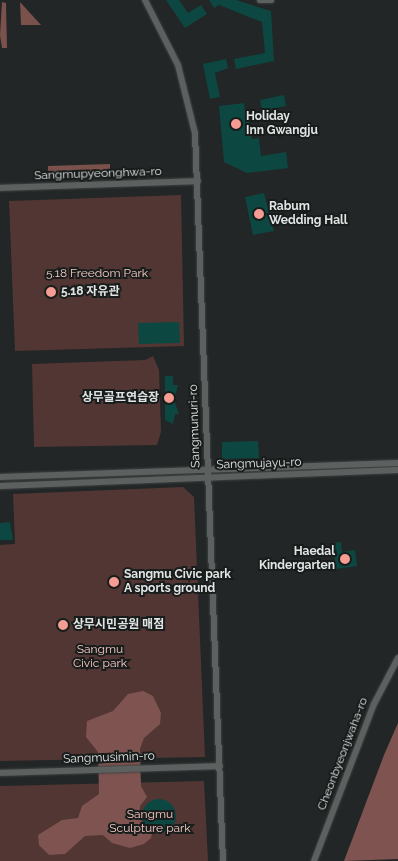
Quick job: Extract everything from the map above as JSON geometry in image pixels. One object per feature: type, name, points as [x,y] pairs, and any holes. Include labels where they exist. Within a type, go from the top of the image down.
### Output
[{"type":"street","name":"Sangmunuri-ro","points":[[145,0],[168,41],[183,81],[194,122],[198,181],[223,861]]},
{"type":"street","points":[[259,0],[271,0]]},
{"type":"street","name":"Sangmupyeonghwa-ro","points":[[0,188],[198,181]]},
{"type":"street","name":"Sangmujayu-ro","points":[[0,477],[398,462]]},
{"type":"street","name":"Sangmujayu-ro","points":[[0,486],[398,470]]},
{"type":"street","name":"Cheonbyeonjwaha-ro","points":[[314,861],[374,704],[398,658]]},
{"type":"street","name":"Sangmusimin-ro","points":[[0,773],[220,766]]},
{"type":"green space","name":"5.18 Freedom Park","points":[[181,195],[184,346],[15,351],[9,201]]},
{"type":"green space","points":[[153,356],[159,370],[161,432],[157,445],[34,447],[32,364],[145,360]]},
{"type":"green space","name":"Sangmu Civic park","points":[[183,487],[194,497],[205,757],[0,761],[0,545],[15,544],[13,494]]},
{"type":"green space","name":"Sangmu Sculpture park","points":[[204,781],[208,861],[0,861],[0,786]]},
{"type":"shaded area","points":[[2,2],[6,3],[7,48],[2,48],[0,35]]},
{"type":"shaded area","points":[[20,2],[41,25],[21,25]]},
{"type":"shaded area","points":[[110,164],[110,172],[48,174],[48,166]]},
{"type":"shaded area","points":[[143,691],[153,696],[161,713],[160,724],[144,738],[140,749],[141,786],[147,797],[140,806],[139,818],[152,834],[151,838],[144,844],[130,848],[112,843],[103,835],[85,836],[65,854],[49,855],[39,845],[38,835],[62,820],[78,818],[82,806],[99,794],[98,752],[86,737],[87,721],[113,711],[128,694]]},
{"type":"shaded area","points":[[398,723],[398,859],[344,861],[384,755]]},
{"type":"building","points":[[166,0],[179,0],[188,13],[201,5],[207,14],[185,28]]},
{"type":"building","points":[[209,0],[236,0],[271,11],[274,61],[236,69],[234,59],[265,53],[262,22],[219,5],[214,8]]},
{"type":"building","points":[[226,59],[228,68],[215,73],[220,97],[210,99],[203,64]]},
{"type":"building","points":[[284,95],[286,106],[262,111],[260,100]]},
{"type":"building","name":"Holiday Inn Gwangju","points":[[244,103],[245,110],[248,109],[252,139],[259,138],[261,156],[286,152],[288,168],[247,173],[224,162],[219,106]]},
{"type":"building","name":"Rabum Wedding Hall","points":[[264,193],[274,231],[253,235],[245,197]]},
{"type":"building","points":[[179,322],[180,343],[139,344],[138,323]]},
{"type":"building","name":"상무골프연습장","points":[[165,376],[173,376],[173,385],[178,385],[174,400],[179,414],[175,414],[173,424],[165,420]]},
{"type":"building","points":[[258,441],[259,458],[222,459],[222,442]]},
{"type":"building","points":[[10,522],[13,540],[0,540],[0,523]]},
{"type":"building","name":"Haedal Kindergarten","points":[[341,542],[342,552],[355,550],[357,566],[336,569],[333,543]]},
{"type":"building","name":"상무시민공원 매점","points":[[61,618],[65,618],[69,624],[65,630],[61,630],[57,626],[57,622]]},
{"type":"building","points":[[159,799],[166,800],[171,804],[175,809],[175,823],[171,828],[166,832],[159,833],[152,832],[147,828],[143,823],[142,816],[143,809],[147,804],[152,800]]},
{"type":"place","name":"Holiday Inn Gwangju","points":[[236,124]]},
{"type":"place","name":"Rabum Wedding Hall","points":[[259,214]]},
{"type":"place","name":"5.18 자유관","points":[[51,292]]},
{"type":"place","name":"상무골프연습장","points":[[169,398]]},
{"type":"place","name":"Haedal Kindergarten","points":[[345,559]]},
{"type":"place","name":"Sangmu Civic park A sports ground","points":[[114,582]]},
{"type":"place","name":"상무시민공원 매점","points":[[63,625]]}]
